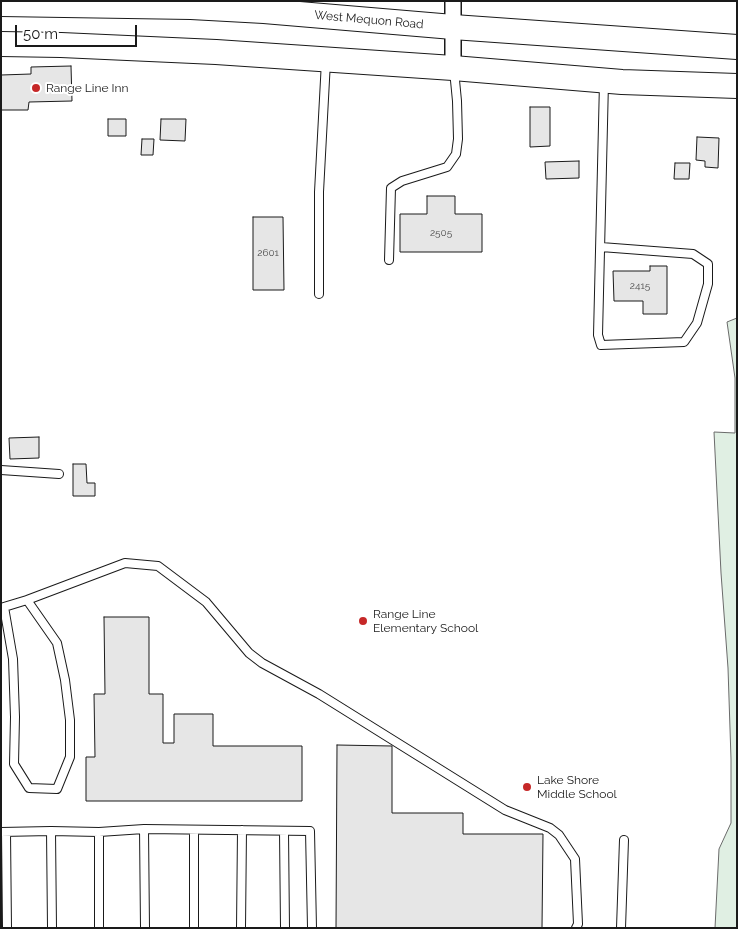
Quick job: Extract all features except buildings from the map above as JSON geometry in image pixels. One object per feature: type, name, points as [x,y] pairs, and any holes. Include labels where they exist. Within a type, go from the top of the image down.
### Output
[{"type":"main road","name":"West Mequon Road","points":[[1,4],[117,5],[228,9],[737,47]]},
{"type":"main road","points":[[1,44],[216,52],[604,80],[737,86]]},
{"type":"street","points":[[453,1],[453,68]]},
{"type":"lane","points":[[318,294],[318,192],[326,59]]},
{"type":"lane","points":[[389,260],[391,188],[402,181],[447,167],[456,154],[458,139],[457,101],[453,68]]},
{"type":"lane","points":[[600,247],[693,254],[708,264],[708,284],[697,323],[684,342],[600,345],[598,335],[600,247],[604,80]]},
{"type":"lane","points":[[1,470],[59,474]]},
{"type":"lane","points":[[26,600],[57,643],[65,680],[70,720],[70,757],[57,789],[29,788],[14,764],[13,659],[3,607],[125,563],[158,566],[206,602],[249,654],[262,663],[320,694],[506,810],[550,828],[559,835],[575,858],[578,924],[576,928]]},
{"type":"lane","points":[[144,830],[145,928]]},
{"type":"lane","points":[[194,830],[194,928]]},
{"type":"lane","points":[[241,928],[242,830]]},
{"type":"lane","points":[[7,928],[3,832],[242,830],[310,831],[312,928]]},
{"type":"lane","points":[[51,831],[52,928]]},
{"type":"lane","points":[[284,831],[285,928]]},
{"type":"lane","points":[[99,832],[99,928]]},
{"type":"lane","points":[[621,928],[624,840]]},
{"type":"green space","points":[[737,318],[737,928],[715,928],[719,849],[731,823],[731,759],[728,668],[714,432],[735,433],[735,378],[727,322]]},
{"type":"place","name":"Range Line Inn","points":[[36,88]]},
{"type":"place","name":"Range Line Elementary School","points":[[363,621]]},
{"type":"place","name":"Lake Shore Middle School","points":[[527,787]]}]
